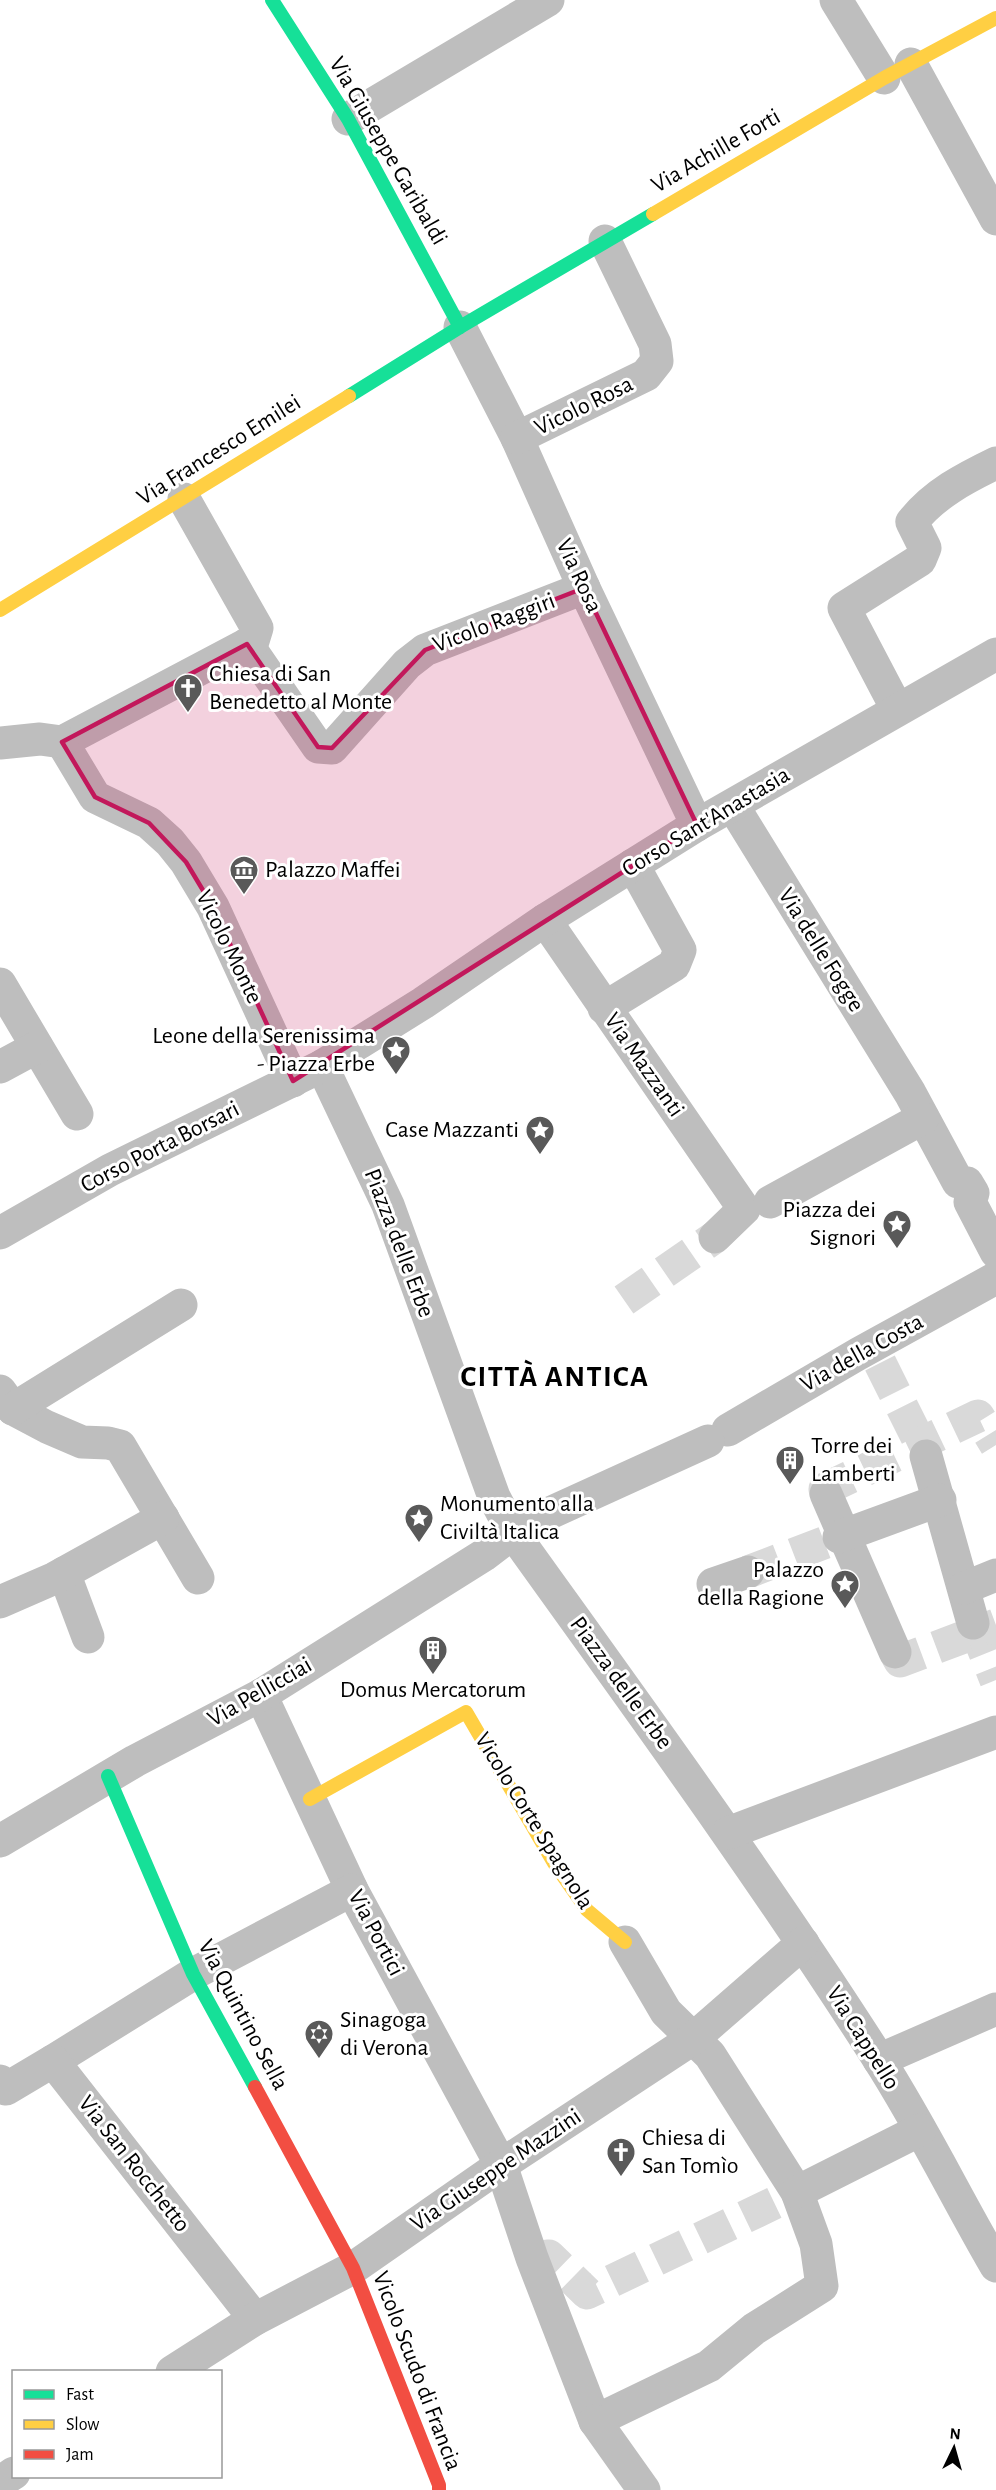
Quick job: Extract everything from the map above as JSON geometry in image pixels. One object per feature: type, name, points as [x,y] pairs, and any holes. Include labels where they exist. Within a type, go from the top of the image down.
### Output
[{"type":"street","name":"Via Giuseppe Garibaldi","points":[[272,0],[348,119],[460,327]]},
{"type":"street","points":[[348,119],[548,0]]},
{"type":"street","points":[[836,0],[897,71],[996,219]]},
{"type":"street","name":"Via Achille Forti","points":[[460,327],[897,71],[996,18]]},
{"type":"street","name":"Vicolo Rosa","points":[[517,438],[646,375],[657,361],[655,344],[605,241]]},
{"type":"street","name":"Via Rosa","points":[[460,327],[517,438],[584,588],[697,825]]},
{"type":"street","name":"Via Francesco Emilei","points":[[1,606],[184,499],[460,327]]},
{"type":"street","points":[[897,709],[844,608],[920,560],[925,548],[912,522],[925,505],[964,479],[996,463]]},
{"type":"street","points":[[0,744],[39,739],[62,742],[253,641],[257,628],[184,499]]},
{"type":"street","name":"Vicolo Raggiri","points":[[248,644],[318,747],[332,748],[407,664],[425,650],[584,588]]},
{"type":"street","name":"Corso Sant'Anastasia","points":[[322,1066],[423,1003],[545,920],[697,825],[996,654]]},
{"type":"street","name":"Vicolo Monte","points":[[62,742],[95,797],[150,824],[170,842],[186,862],[213,907],[293,1081]]},
{"type":"street","name":"Via delle Fogge","points":[[733,806],[916,1106]]},
{"type":"street","points":[[604,1008],[674,964],[680,950],[633,865]]},
{"type":"street","name":"Via Mazzanti","points":[[545,920],[604,1008],[757,1206]]},
{"type":"street","points":[[0,984],[77,1114]]},
{"type":"street","points":[[0,1067],[37,1047]]},
{"type":"street","name":"Corso Porta Borsari","points":[[0,1233],[110,1170],[322,1066]]},
{"type":"street","name":"Piazza delle Erbe","points":[[322,1066],[388,1206],[494,1497],[513,1533],[728,1833]]},
{"type":"street","points":[[715,1237],[757,1206],[916,1106],[958,1182],[967,1183],[973,1193],[970,1202],[996,1252]]},
{"type":"street","name":"Via della Costa","points":[[513,1533],[541,1517],[718,1435],[875,1355],[996,1278]]},
{"type":"street","points":[[181,1305],[6,1400],[47,1427],[82,1442],[120,1446],[198,1578]]},
{"type":"street","points":[[920,1457],[940,1500],[974,1623]]},
{"type":"street","points":[[826,1494],[842,1537],[895,1652]]},
{"type":"street","points":[[842,1537],[940,1500]]},
{"type":"street","points":[[0,1602],[60,1575],[160,1513]]},
{"type":"street","name":"Via Pellicciai","points":[[0,1841],[108,1776],[261,1695],[484,1555],[513,1533]]},
{"type":"street","points":[[713,1584],[748,1572]]},
{"type":"street","points":[[60,1575],[88,1637]]},
{"type":"street","points":[[964,1588],[996,1575]]},
{"type":"street","name":"Via Portici","points":[[261,1695],[352,1890],[501,2165],[532,2258],[595,2421],[644,2490]]},
{"type":"street","name":"Vicolo Corte Spagnola","points":[[310,1799],[466,1712],[554,1863],[587,1910],[625,1942],[666,2012],[710,2055],[797,2192],[816,2244],[822,2286],[754,2329],[709,2366],[595,2421]]},
{"type":"street","points":[[728,1833],[996,1732]]},
{"type":"street","name":"Via Quintino Sella","points":[[108,1776],[193,1974],[353,2268]]},
{"type":"street","name":"Via Cappello","points":[[728,1833],[879,2060],[993,2253]]},
{"type":"street","points":[[0,2080],[6,2089],[193,1974],[352,1890]]},
{"type":"street","name":"Via Giuseppe Mazzini","points":[[175,2370],[255,2319],[353,2268],[501,2165],[694,2038],[803,1943]]},
{"type":"street","points":[[879,2060],[996,2009]]},
{"type":"street","name":"Via San Rocchetto","points":[[63,2055],[255,2319]]},
{"type":"street","points":[[797,2192],[920,2130]]},
{"type":"street","name":"Vicolo Scudo di Francia","points":[[353,2268],[439,2490]]},
{"type":"highlighted area","points":[[584,588],[697,825],[293,1081],[213,907],[186,862],[149,823],[95,797],[62,742],[247,644],[318,747],[332,748],[425,650]]},
{"type":"tunnel","points":[[624,1300],[715,1237]]},
{"type":"tunnel","points":[[880,1363],[923,1449]]},
{"type":"tunnel","points":[[826,1494],[825,1489],[978,1416],[996,1445]]},
{"type":"tunnel","points":[[748,1572],[839,1537]]},
{"type":"tunnel","points":[[973,1623],[996,1680]]},
{"type":"tunnel","points":[[895,1652],[900,1661],[996,1625]]},
{"type":"tunnel","points":[[532,2258],[549,2256],[587,2293],[797,2192]]},
{"type":"traffic: fast","points":[[272,0],[348,119],[460,327]]},
{"type":"traffic: fast","points":[[349,396],[460,327],[653,214]]},
{"type":"traffic: fast","points":[[108,1776],[193,1974],[255,2087]]},
{"type":"traffic: slow","points":[[653,214],[884,78],[996,18]]},
{"type":"traffic: slow","points":[[0,610],[349,396]]},
{"type":"traffic: slow","points":[[310,1799],[466,1712],[554,1863],[587,1910],[625,1942]]},
{"type":"traffic: jam","points":[[255,2087],[353,2268],[439,2485],[439,2490]]},
{"type":"place","name":"Chiesa di San Benedetto al Monte","points":[[188,714]]},
{"type":"place","name":"Palazzo Maffei","points":[[244,896]]},
{"type":"place","name":"Leone della Serenissima - Piazza Erbe","points":[[396,1076]]},
{"type":"place","name":"Case Mazzanti","points":[[540,1156]]},
{"type":"place","name":"Piazza dei Signori","points":[[897,1250]]},
{"type":"place","name":"Torre dei Lamberti","points":[[790,1486]]},
{"type":"place","name":"Monumento alla Civiltà Italica","points":[[419,1544]]},
{"type":"place","name":"Palazzo della Ragione","points":[[845,1610]]},
{"type":"place","name":"Domus Mercatorum","points":[[433,1676]]},
{"type":"place","name":"Sinagoga di Verona","points":[[319,2060]]},
{"type":"place","name":"Chiesa di San Tomìo","points":[[621,2178]]},
{"type":"district","name":"CITTÀ ANTICA","points":[[555,1377]]}]
